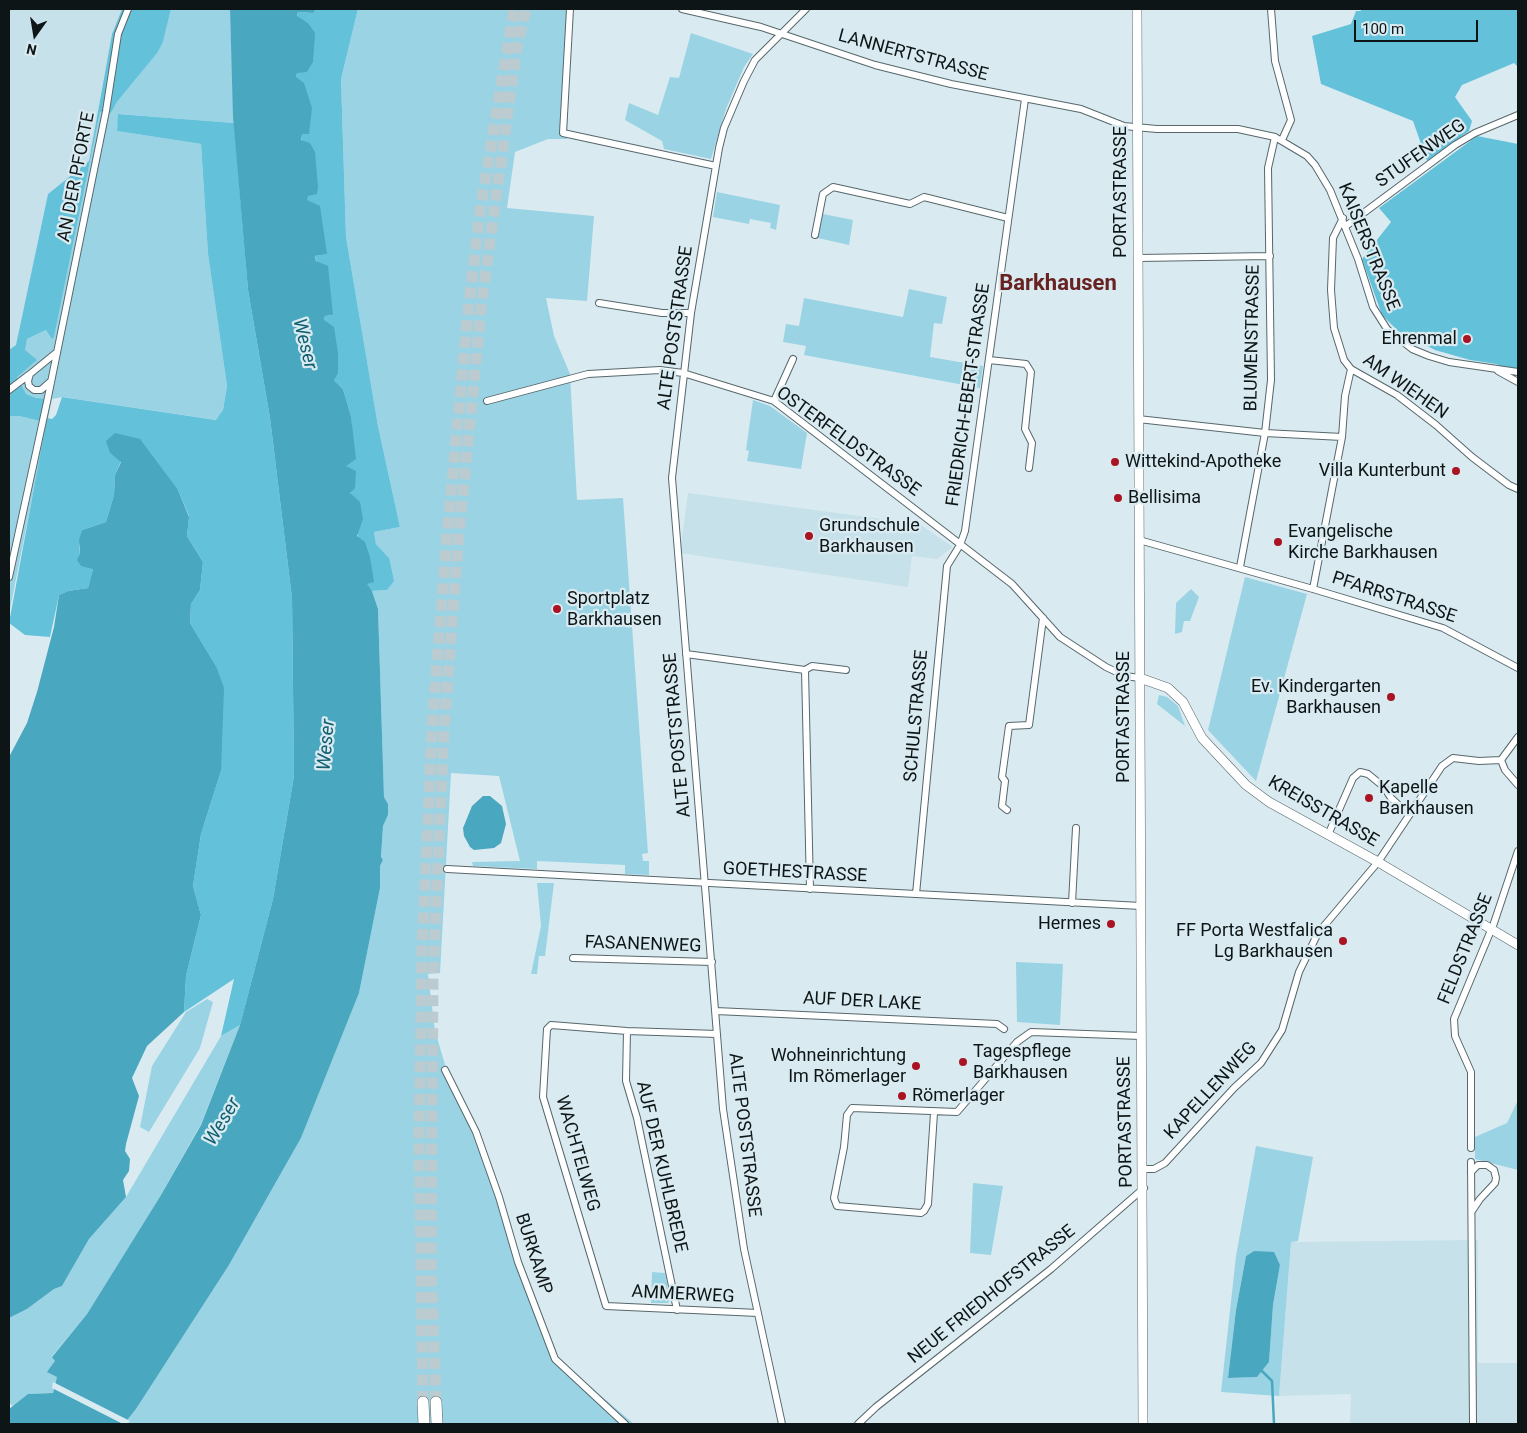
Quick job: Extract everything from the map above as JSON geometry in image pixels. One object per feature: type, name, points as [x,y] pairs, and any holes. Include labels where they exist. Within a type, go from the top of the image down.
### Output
[{"type":"highway","points":[[423,1402],[424,1424]]},
{"type":"highway","points":[[436,1402],[437,1424]]},
{"type":"main road","name":"PORTASTRASSE","points":[[1137,9],[1138,540],[1141,1036],[1144,1188],[1143,1424]]},
{"type":"main road","name":"KREISSTRASSE","points":[[1140,678],[1168,688],[1182,702],[1202,738],[1246,784],[1269,802],[1378,862],[1518,945]]},
{"type":"street","name":"AN DER PFORTE","points":[[9,577],[52,380],[106,111],[118,34],[128,9]]},
{"type":"street","points":[[570,9],[563,133],[716,166]]},
{"type":"street","name":"LANNERTSTRASSE","points":[[682,9],[703,11],[781,33],[875,65],[951,84],[1081,109],[1115,124],[1137,128]]},
{"type":"street","name":"ALTE POSTSTRASSE","points":[[782,1424],[744,1249],[723,1109],[672,489],[682,373],[724,128],[755,60],[806,9]]},
{"type":"street","points":[[1271,9],[1275,62],[1291,120],[1282,140]]},
{"type":"street","name":"FRIEDRICH-EBERT-STRASSE","points":[[960,545],[965,531],[1024,99]]},
{"type":"street","name":"STUFENWEG","points":[[1346,226],[1455,145],[1475,133],[1518,116]]},
{"type":"street","name":"KAISERSTRASSE","points":[[1137,128],[1238,129],[1275,137],[1300,151],[1316,165],[1330,190],[1343,218],[1374,307],[1387,329],[1397,339],[1429,356],[1518,372]]},
{"type":"street","name":"BLUMENSTRASSE","points":[[1240,567],[1265,433],[1271,380],[1268,168],[1275,137]]},
{"type":"street","points":[[815,235],[824,194],[833,187],[910,204],[924,197],[1008,218]]},
{"type":"street","name":"AM WIEHEN","points":[[1343,218],[1333,238],[1331,290],[1334,328],[1339,349],[1351,369],[1397,395],[1436,425],[1472,457],[1509,485],[1518,489]]},
{"type":"street","points":[[1138,258],[1270,256]]},
{"type":"street","points":[[598,303],[662,313],[691,313]]},
{"type":"street","points":[[9,390],[57,352]]},
{"type":"street","points":[[774,401],[793,359]]},
{"type":"street","points":[[989,360],[1026,364],[1031,372],[1025,429],[1032,443],[1030,468]]},
{"type":"street","points":[[1314,589],[1342,437],[1345,396],[1351,369]]},
{"type":"street","points":[[1495,369],[1518,382]]},
{"type":"street","name":"OSTERFELDSTRASSE","points":[[487,401],[588,374],[660,370],[682,373],[774,401],[1012,584],[1060,637],[1106,667],[1125,676],[1140,678]]},
{"type":"street","points":[[30,374],[29,386],[34,390],[40,390],[52,380]]},
{"type":"street","points":[[1138,419],[1265,433],[1342,437]]},
{"type":"street","name":"PFARRSTRASSE","points":[[1138,540],[1240,567],[1443,628],[1518,668]]},
{"type":"street","name":"SCHULSTRASSE","points":[[916,894],[947,566],[960,545]]},
{"type":"street","points":[[1007,810],[1002,806],[1005,781],[1002,777],[1009,726],[1028,725],[1043,618]]},
{"type":"street","points":[[686,654],[805,670],[812,666],[846,670]]},
{"type":"street","points":[[805,670],[810,889]]},
{"type":"street","points":[[1518,737],[1501,760],[1505,770],[1518,785]]},
{"type":"street","name":"KAPELLENWEG","points":[[1143,1169],[1154,1169],[1165,1163],[1234,1088],[1261,1063],[1282,1030],[1299,972],[1318,933],[1378,862],[1408,814],[1447,761],[1453,758],[1478,761],[1501,760]]},
{"type":"street","points":[[1328,835],[1353,778],[1360,772],[1368,774],[1384,787],[1391,798],[1408,814]]},
{"type":"street","points":[[1072,903],[1076,828]]},
{"type":"street","name":"FELDSTRASSE","points":[[1471,1148],[1471,1072],[1455,1036],[1454,1019],[1491,929],[1518,851]]},
{"type":"street","name":"GOETHESTRASSE","points":[[447,869],[1141,906]]},
{"type":"street","name":"FASANENWEG","points":[[573,958],[712,962]]},
{"type":"street","name":"AUF DER LAKE","points":[[716,1010],[997,1024],[1004,1029]]},
{"type":"street","name":"WACHTELWEG","points":[[606,1306],[543,1098],[547,1029],[552,1025],[627,1031],[717,1034]]},
{"type":"street","name":"AUF DER KUHLBREDE","points":[[627,1031],[626,1080],[637,1118],[678,1310]]},
{"type":"street","points":[[934,1113],[928,1204],[924,1211],[912,1212],[837,1206],[834,1198],[848,1111],[852,1108],[934,1113],[956,1112],[1017,1042],[1031,1032],[1141,1036]]},
{"type":"street","name":"BURKAMP","points":[[444,1070],[476,1132],[499,1196],[518,1262],[555,1359],[625,1424]]},
{"type":"street","points":[[1471,1162],[1472,1424]]},
{"type":"street","points":[[1471,1172],[1478,1165],[1487,1164],[1494,1170],[1496,1178],[1495,1184],[1480,1199],[1471,1212]]},
{"type":"street","name":"NEUE FRIEDHOFSTRASSE","points":[[858,1424],[876,1407],[1051,1269],[1144,1188]]},
{"type":"street","name":"AMMERWEG","points":[[606,1306],[758,1314]]},
{"type":"shaded area","points":[[9,9],[122,9],[112,34],[89,161],[48,194],[16,346],[9,350]]},
{"type":"shaded area","points":[[122,9],[171,9],[163,42],[157,53],[117,102],[111,113],[100,112],[54,337],[52,339],[46,330],[27,339],[25,350],[37,360],[17,377],[26,394],[45,399],[40,421],[19,416],[9,416],[9,350],[16,345],[48,194],[89,161],[112,34]]},
{"type":"shaded area","points":[[171,9],[230,9],[234,123],[119,114],[117,131],[201,144],[208,254],[227,386],[223,410],[217,420],[63,397],[52,399],[9,614],[9,416],[19,416],[40,421],[36,398],[25,394],[17,377],[27,339],[46,330],[54,336],[100,111],[111,113],[117,102],[163,42]]},
{"type":"shaded area","points":[[317,9],[358,9],[341,79],[346,237],[378,426],[400,527],[374,532],[376,544],[389,558],[394,581],[387,590],[372,591],[366,584],[346,466],[352,429],[351,416],[343,389],[334,380],[324,320],[325,316],[333,315],[315,256],[326,254],[307,200],[301,134],[309,134],[296,77],[308,23],[297,17],[298,12],[313,13]]},
{"type":"shaded area","points":[[358,9],[570,9],[567,139],[548,139],[515,152],[507,208],[594,216],[587,301],[546,298],[554,336],[570,374],[577,500],[623,498],[648,853],[642,854],[643,861],[649,861],[649,875],[625,874],[625,865],[537,861],[537,869],[473,866],[472,862],[520,861],[499,776],[451,773],[440,973],[428,974],[435,1031],[446,1068],[477,1131],[553,1355],[634,1424],[124,1424],[136,1409],[229,1265],[301,1138],[359,993],[380,888],[380,866],[383,860],[381,858],[383,826],[388,815],[388,804],[384,797],[378,609],[372,591],[387,590],[389,558],[376,544],[374,532],[400,527],[378,426],[346,237],[341,79]]},
{"type":"shaded area","points":[[1361,9],[1518,9],[1518,67],[1514,63],[1462,85],[1455,97],[1472,121],[1469,131],[1427,161],[1413,121],[1321,84],[1312,36],[1351,24],[1356,11],[1361,11]]},
{"type":"shaded area","points":[[691,33],[753,54],[744,67],[726,109],[711,159],[664,149],[662,141],[625,120],[629,103],[658,115],[670,77],[679,78]]},
{"type":"shaded area","points":[[118,114],[234,123],[248,290],[270,418],[292,598],[294,776],[273,899],[240,1025],[221,1036],[234,979],[184,1012],[186,976],[201,915],[193,886],[201,834],[221,771],[216,666],[190,623],[191,604],[200,590],[203,562],[187,536],[189,516],[178,490],[110,453],[121,461],[115,475],[114,495],[106,522],[82,530],[79,547],[80,554],[93,569],[88,588],[68,591],[59,595],[50,637],[25,635],[9,623],[47,418],[52,419],[56,415],[62,397],[216,420],[223,410],[227,386],[208,254],[201,144],[117,131]]},
{"type":"shaded area","points":[[1477,136],[1518,144],[1518,373],[1496,364],[1470,360],[1435,350],[1398,331],[1382,315],[1362,259],[1391,222],[1379,208]]},
{"type":"shaded area","points":[[717,192],[780,205],[776,230],[770,228],[771,223],[750,219],[749,224],[713,217]]},
{"type":"shaded area","points":[[823,214],[853,220],[849,245],[818,238]]},
{"type":"shaded area","points":[[909,289],[947,297],[942,324],[934,323],[930,357],[983,366],[980,388],[804,355],[806,346],[783,342],[786,324],[799,326],[804,298],[903,317]]},
{"type":"shaded area","points":[[753,400],[770,406],[807,433],[801,469],[747,461],[749,451],[746,450]]},
{"type":"shaded area","name":"Grundschule Barkhausen","points":[[688,493],[919,524],[953,547],[937,559],[912,556],[908,587],[680,553]]},
{"type":"shaded area","points":[[1245,577],[1307,594],[1256,781],[1208,730]]},
{"type":"shaded area","points":[[1191,589],[1199,597],[1190,621],[1184,621],[1182,632],[1175,634],[1176,603]]},
{"type":"shaded area","points":[[1159,695],[1167,697],[1178,706],[1185,726],[1157,704]]},
{"type":"shaded area","points":[[537,883],[554,883],[545,956],[539,956],[537,974],[531,974],[541,926]]},
{"type":"shaded area","points":[[1016,962],[1063,964],[1060,1025],[1017,1022]]},
{"type":"shaded area","points":[[207,999],[213,1002],[200,1048],[149,1132],[140,1127],[152,1066],[186,1012]]},
{"type":"shaded area","points":[[240,1025],[201,1124],[161,1195],[87,1314],[52,1356],[55,1361],[57,1377],[53,1393],[28,1394],[13,1406],[9,1403],[9,1318],[27,1309],[54,1289],[62,1286],[89,1239],[126,1197],[221,1036]]},
{"type":"shaded area","points":[[1518,1100],[1518,1170],[1475,1159],[1475,1137],[1507,1123]]},
{"type":"shaded area","points":[[1256,1146],[1313,1157],[1298,1241],[1291,1242],[1279,1396],[1221,1392],[1236,1256]],"holes":[[[1254,1251],[1280,1265],[1273,1305],[1269,1362],[1257,1377],[1228,1378],[1236,1310],[1246,1256]]]},
{"type":"shaded area","points":[[973,1183],[1003,1186],[991,1255],[970,1253]]},
{"type":"shaded area","points":[[1478,1240],[1478,1363],[1518,1363],[1518,1424],[1350,1424],[1351,1394],[1279,1396],[1291,1242]]},
{"type":"shaded area","points":[[652,1272],[665,1273],[670,1300],[668,1303],[651,1303]]},
{"type":"water","name":"Weser","points":[[230,9],[317,9],[313,13],[298,12],[297,16],[308,23],[315,33],[313,62],[307,72],[297,73],[296,77],[304,83],[312,108],[309,134],[302,134],[301,140],[310,143],[315,152],[318,187],[317,194],[308,196],[307,200],[320,206],[327,254],[315,256],[316,261],[328,266],[333,315],[325,316],[324,320],[334,327],[338,353],[338,373],[334,380],[343,389],[351,416],[356,459],[346,466],[356,471],[355,488],[350,493],[360,502],[363,519],[357,536],[365,542],[370,557],[374,582],[367,584],[372,591],[378,609],[384,797],[388,804],[388,815],[383,826],[381,857],[383,860],[380,866],[380,888],[359,993],[301,1138],[229,1265],[136,1409],[124,1424],[9,1424],[9,1409],[28,1394],[53,1393],[57,1377],[47,1372],[55,1361],[52,1357],[87,1314],[161,1195],[201,1125],[240,1025],[273,899],[294,776],[292,598],[270,418],[248,290],[233,117]]},
{"type":"water","points":[[115,433],[140,439],[178,490],[189,517],[187,536],[203,562],[200,590],[191,604],[190,623],[216,666],[224,688],[221,771],[201,834],[193,886],[201,915],[186,976],[184,1012],[147,1046],[132,1078],[139,1096],[125,1151],[130,1159],[129,1171],[123,1180],[126,1197],[89,1239],[62,1286],[54,1289],[27,1309],[9,1318],[9,757],[27,723],[37,692],[54,627],[59,595],[68,591],[88,588],[93,569],[81,566],[77,560],[80,554],[79,540],[82,530],[106,522],[114,495],[115,475],[121,462],[110,453],[106,441]]},
{"type":"water","points":[[483,796],[490,796],[502,806],[506,824],[501,843],[494,848],[474,850],[470,847],[464,836],[463,828],[472,806]]},
{"type":"water","points":[[1254,1251],[1274,1252],[1280,1265],[1273,1305],[1269,1362],[1257,1377],[1228,1378],[1236,1310],[1246,1256]]},
{"type":"pier","points":[[53,1382],[130,1421],[127,1424],[123,1424],[52,1388]]},
{"type":"waterway","points":[[1261,1370],[1272,1381],[1274,1424]]},
{"type":"tunnel","points":[[423,1402],[419,1136],[422,949],[432,727],[447,535],[469,302],[480,211],[514,9]]},
{"type":"tunnel","points":[[436,1402],[431,1269],[433,975],[444,730],[459,533],[482,300],[516,52],[526,9]]},
{"type":"place","name":"Ehrenmal","points":[[1467,339]]},
{"type":"place","name":"Wittekind-Apotheke","points":[[1115,462]]},
{"type":"place","name":"Villa Kunterbunt","points":[[1456,471]]},
{"type":"place","name":"Bellisima","points":[[1118,498]]},
{"type":"place","name":"Grundschule Barkhausen","points":[[809,536]]},
{"type":"place","name":"Evangelische Kirche Barkhausen","points":[[1278,542]]},
{"type":"place","name":"Sportplatz Barkhausen","points":[[557,609]]},
{"type":"place","name":"Ev. Kindergarten Barkhausen","points":[[1391,697]]},
{"type":"place","name":"Kapelle Barkhausen","points":[[1369,798]]},
{"type":"place","name":"Hermes","points":[[1111,924]]},
{"type":"place","name":"FF Porta Westfalica Lg Barkhausen","points":[[1343,941]]},
{"type":"place","name":"Tagespflege Barkhausen","points":[[963,1062]]},
{"type":"place","name":"Wohneinrichtung Im Römerlager","points":[[916,1066]]},
{"type":"place","name":"Römerlager","points":[[902,1096]]},
{"type":"district","name":"Barkhausen","points":[[1058,284]]}]
